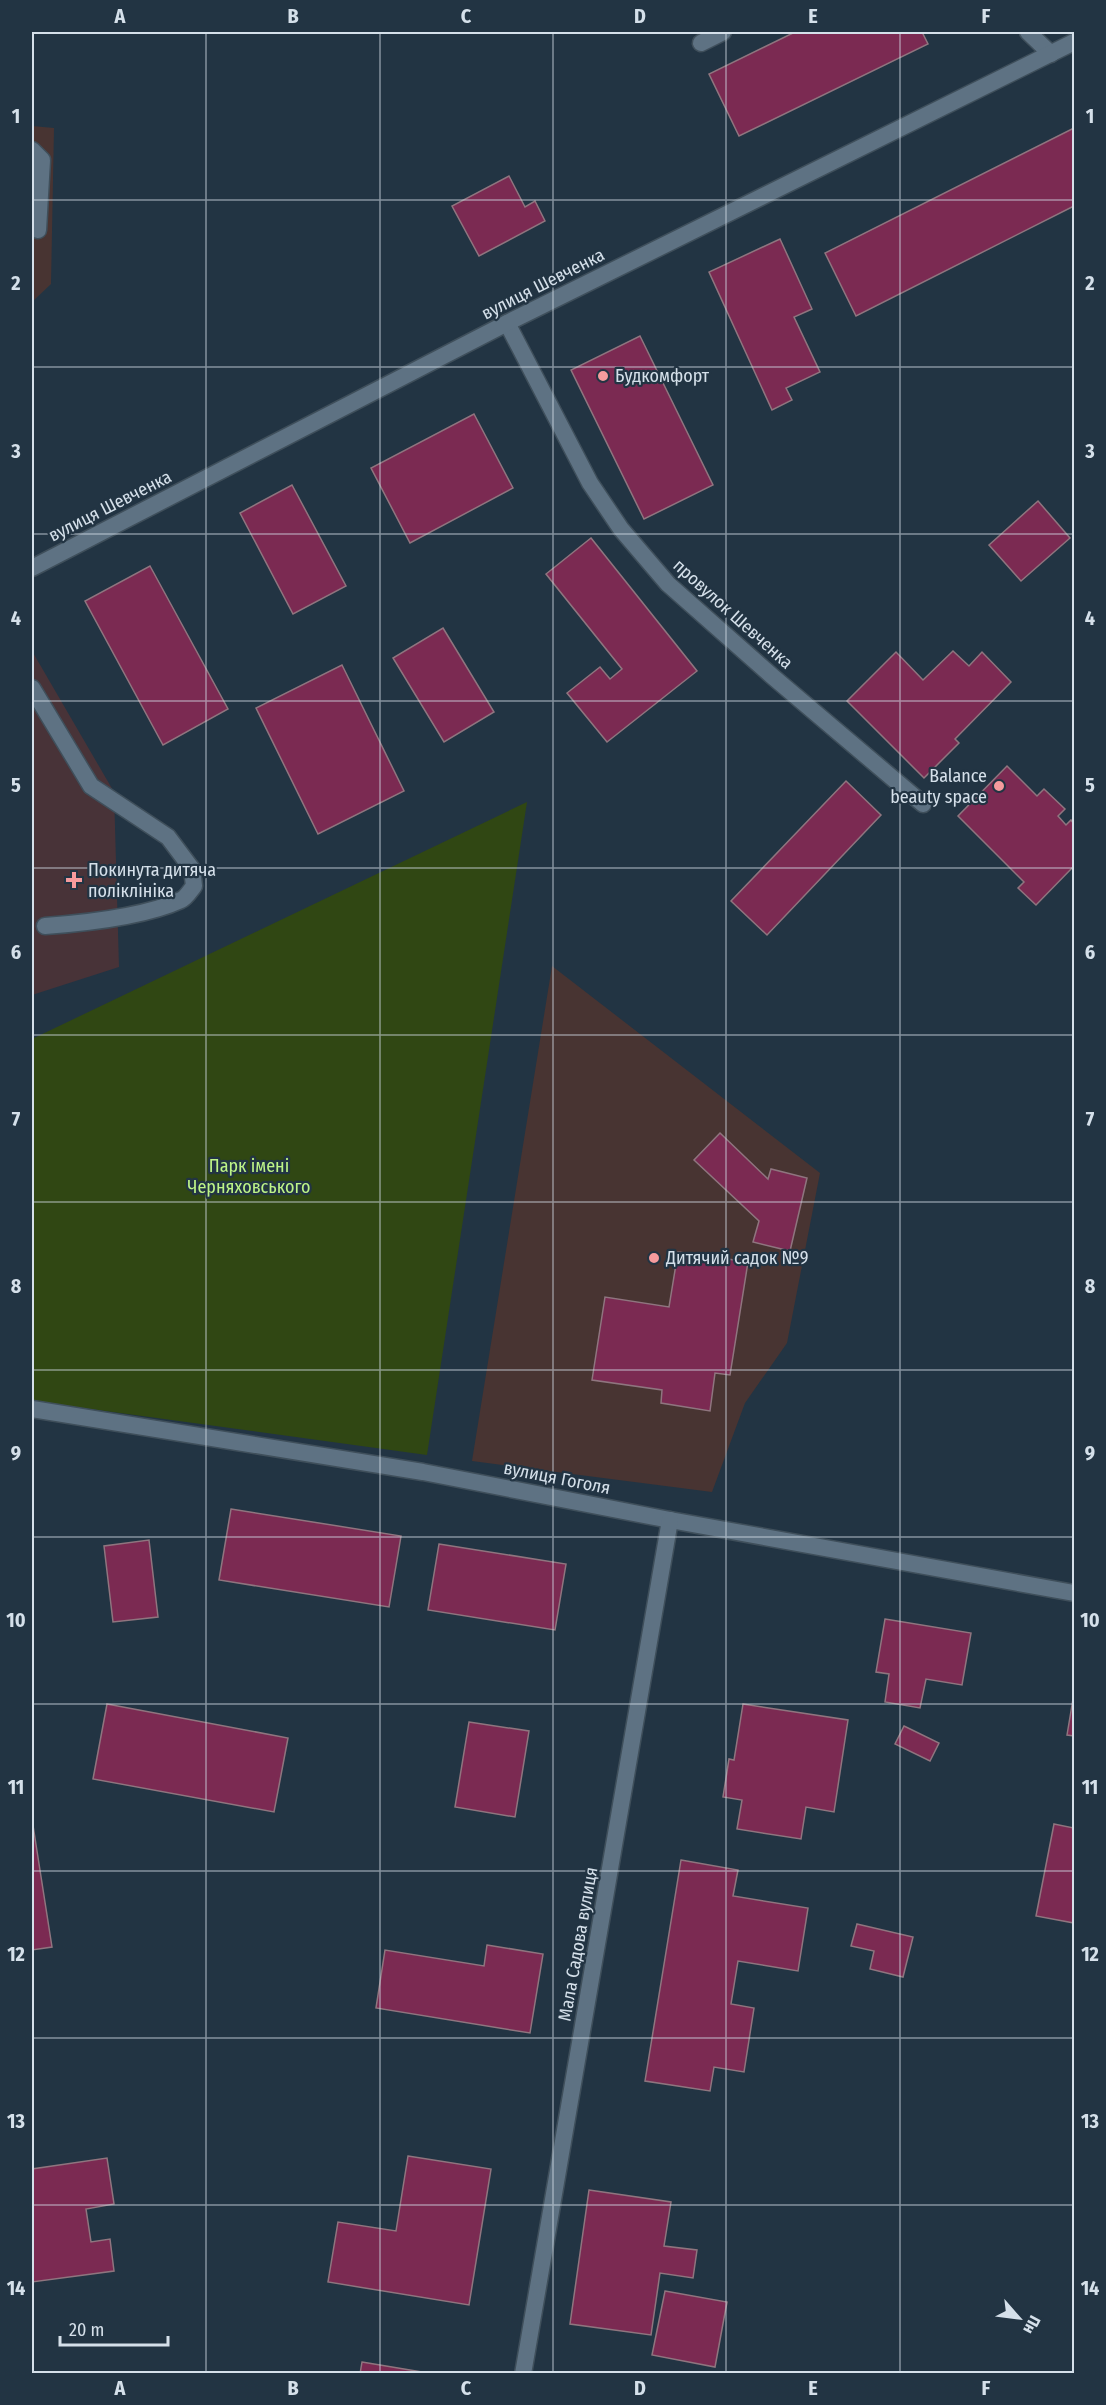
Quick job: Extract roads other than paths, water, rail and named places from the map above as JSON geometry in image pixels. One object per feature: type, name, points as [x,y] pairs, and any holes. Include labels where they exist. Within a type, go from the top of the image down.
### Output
[{"type":"street","points":[[701,43],[723,32]]},
{"type":"street","points":[[1028,32],[1051,54]]},
{"type":"street","name":"вулиця Шевченка","points":[[32,568],[507,323],[1074,42]]},
{"type":"street","points":[[32,150],[42,160],[38,230]]},
{"type":"street","name":"провулок Шевченка","points":[[507,323],[590,483],[621,529],[668,584],[923,804]]},
{"type":"street","points":[[32,688],[91,786],[168,837],[192,869],[194,886],[183,899],[144,911],[92,922],[45,926]]},
{"type":"street","name":"вулиця Гоголя","points":[[32,1409],[423,1472],[670,1520],[1074,1593]]},
{"type":"street","name":"Мала Садова вулиця","points":[[524,2373],[670,1520]]},
{"type":"place","name":"Будкомфорт","points":[[603,376]]},
{"type":"place","name":"Balance beauty space","points":[[999,786]]},
{"type":"place","name":"Покинута дитяча поліклініка","points":[[74,880]]},
{"type":"place","name":"Дитячий садок №9","points":[[654,1258]]},
{"type":"park label","name":"Парк імені Черняховського","points":[[249,1176]]}]
